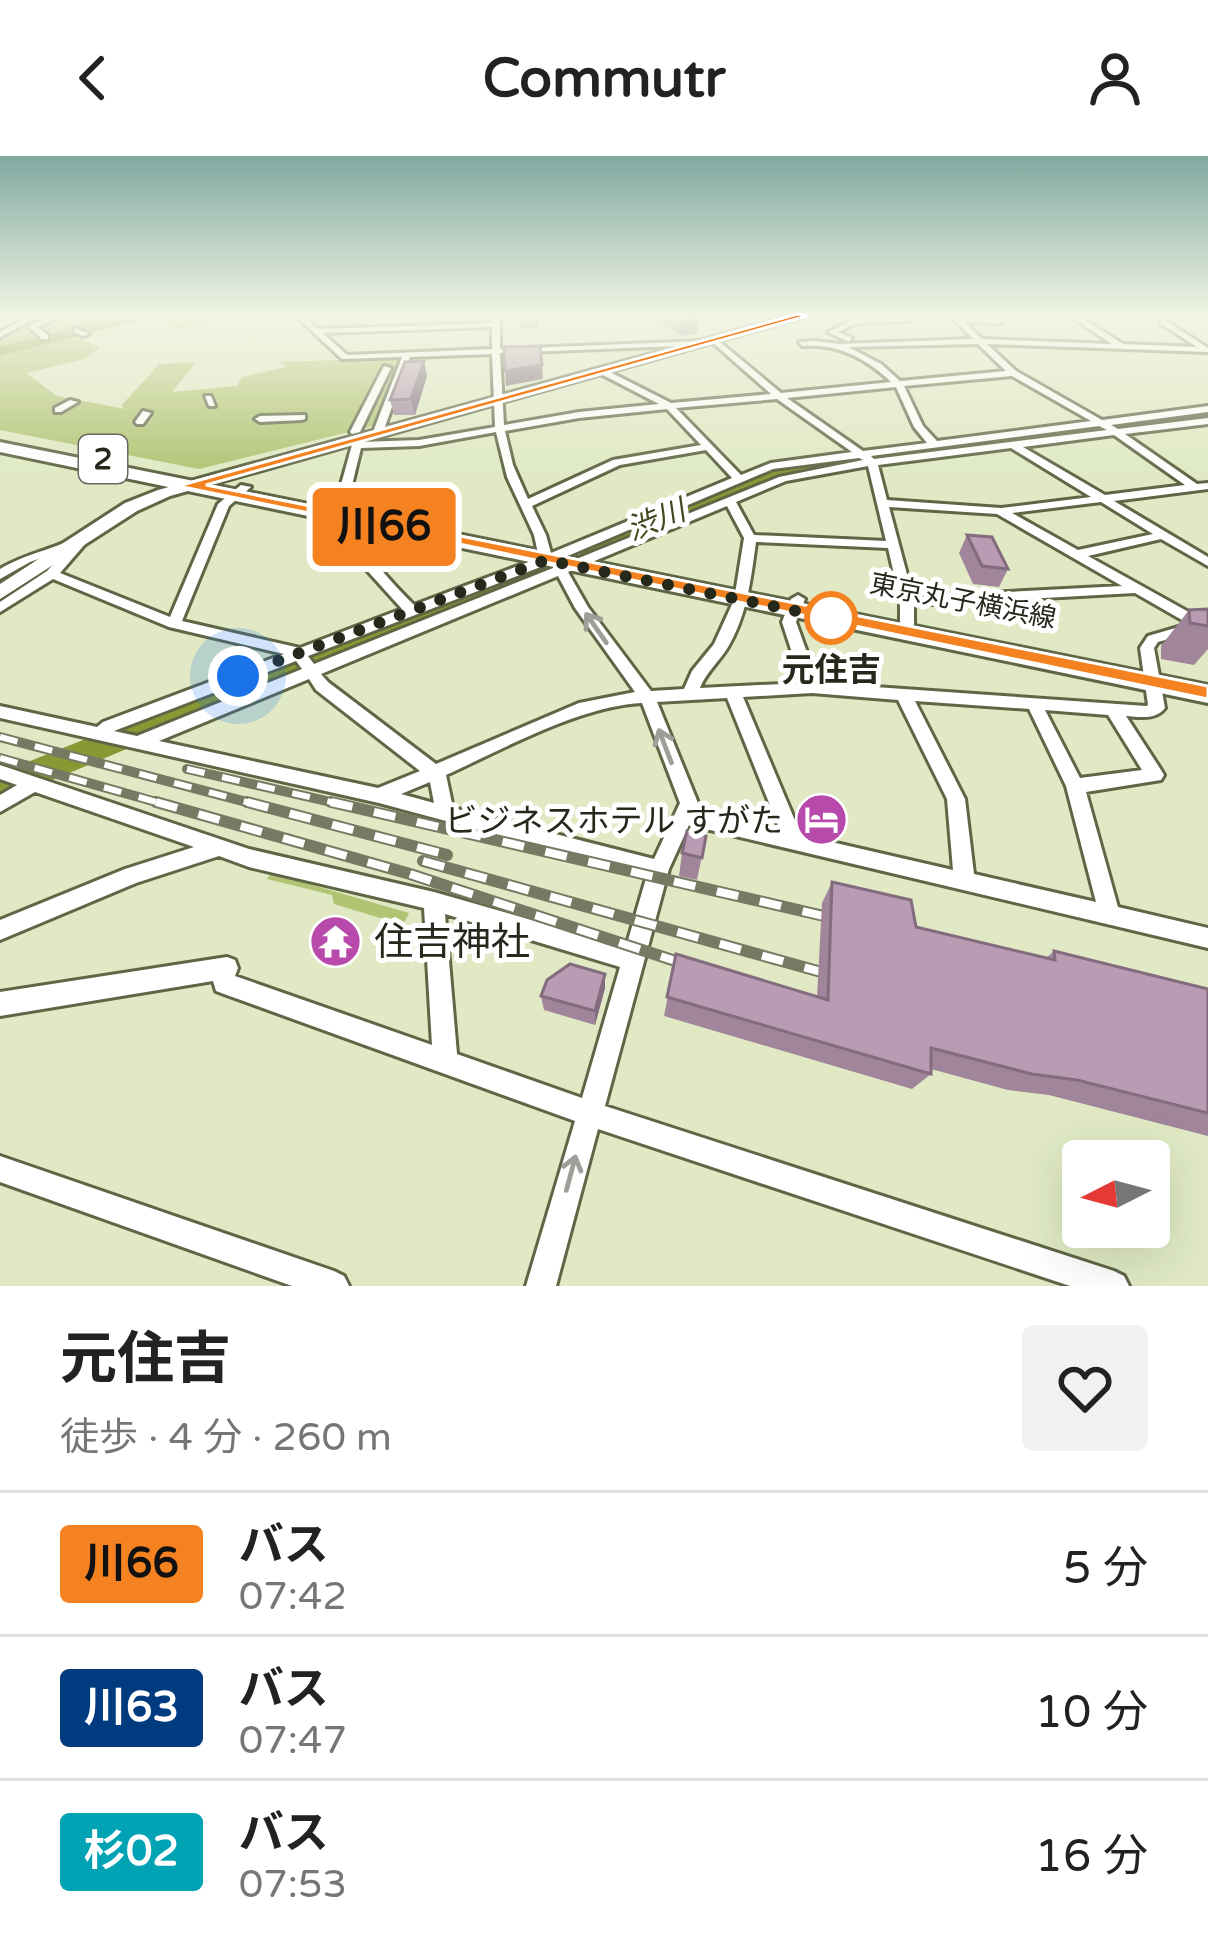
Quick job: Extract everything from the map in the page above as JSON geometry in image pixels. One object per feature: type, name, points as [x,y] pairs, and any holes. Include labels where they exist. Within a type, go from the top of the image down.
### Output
[{"type":"main road","name":"2","points":[[0,443],[197,482]]},
{"type":"main road","name":"東京丸子横浜線","points":[[197,482],[741,594],[907,618],[1152,676],[1208,694]]},
{"type":"main road","name":"東京丸子横浜線","points":[[1152,676],[1208,681]]},
{"type":"street","points":[[380,369],[355,439],[350,530],[365,562],[411,610]]},
{"type":"street","points":[[378,432],[401,369]]},
{"type":"street","points":[[498,369],[497,427],[526,504],[563,558],[581,608],[648,698],[664,750],[689,798],[659,869],[541,1286]]},
{"type":"street","points":[[0,593],[131,507],[197,482],[610,369]]},
{"type":"street","points":[[743,369],[867,456],[883,503],[907,618],[1142,589]]},
{"type":"street","points":[[879,369],[898,384],[910,418],[932,442]]},
{"type":"street","points":[[355,439],[419,443],[497,427],[1008,369],[1114,431],[1202,487],[1208,496]]},
{"type":"street","points":[[602,371],[669,406],[738,478]]},
{"type":"street","points":[[58,410],[73,402]]},
{"type":"street","points":[[99,734],[109,725],[297,652],[801,474],[932,442],[1208,409]]},
{"type":"street","points":[[260,418],[302,416]]},
{"type":"street","points":[[138,741],[563,558],[707,490],[802,458],[1012,445],[1205,424]]},
{"type":"street","points":[[1012,445],[1208,562]]},
{"type":"street","points":[[526,504],[617,462],[707,447]]},
{"type":"street","points":[[883,503],[1000,511],[1202,487]]},
{"type":"street","points":[[690,695],[697,675],[721,646],[741,594],[750,538],[728,501],[707,490]]},
{"type":"street","points":[[174,624],[239,491]]},
{"type":"street","points":[[1000,511],[1205,624]]},
{"type":"street","points":[[1079,554],[1164,536]]},
{"type":"street","points":[[750,538],[893,545]]},
{"type":"street","points":[[0,608],[52,574],[81,539]]},
{"type":"street","points":[[0,575],[25,559],[81,539]]},
{"type":"street","points":[[52,574],[174,624],[297,652],[322,686],[437,774],[445,812]]},
{"type":"street","points":[[796,604],[790,622],[812,688]]},
{"type":"street","points":[[379,796],[585,707],[648,698],[812,688],[1115,713],[1157,708],[1145,652],[1153,639],[1205,624]]},
{"type":"street","points":[[733,693],[794,841]]},
{"type":"street","points":[[903,694],[956,800],[964,879]]},
{"type":"street","points":[[1035,706],[1076,786],[1109,913]]},
{"type":"street","points":[[0,712],[379,796],[659,869]]},
{"type":"street","points":[[1076,786],[1155,776],[1115,713]]},
{"type":"street","points":[[0,772],[249,859],[434,901],[632,960]]},
{"type":"street","points":[[0,804],[33,784]]},
{"type":"street","points":[[684,816],[1208,938]]},
{"type":"street","points":[[0,929],[132,875],[217,848]]},
{"type":"street","points":[[434,901],[445,1062]]},
{"type":"street","points":[[0,1004],[226,975],[588,1113],[1114,1286]]},
{"type":"street","points":[[0,1169],[334,1286]]},
{"type":"green space","points":[[0,369],[44,369],[26,373],[57,396],[125,409],[121,406],[155,369],[191,369],[172,392],[237,386],[242,377],[279,369],[396,369],[373,426],[199,469],[0,430]]},
{"type":"green space","points":[[271,873],[409,913],[403,925],[334,904],[332,895],[267,879]]},
{"type":"building","points":[[402,369],[421,369],[411,399],[390,400]]},
{"type":"building","points":[[967,535],[992,537],[1008,569],[982,566]]},
{"type":"building","points":[[1208,609],[1208,626],[1190,623],[1189,610]]},
{"type":"building","points":[[687,831],[706,836],[702,858],[682,853]]},
{"type":"building","points":[[832,882],[911,900],[916,927],[1055,960],[1054,951],[1208,989],[1208,1113],[931,1048],[931,1074],[667,997],[676,954],[828,1000]]},
{"type":"building","points":[[570,964],[605,974],[595,1011],[541,996],[547,980]]},
{"type":"waterway","name":"渋川","points":[[582,549],[762,476],[805,465],[1208,415]]},
{"type":"waterway","name":"渋川","points":[[0,788],[528,571]]},
{"type":"railway","points":[[0,737],[258,805]]},
{"type":"railway","points":[[0,758],[167,805]]},
{"type":"railway","points":[[187,769],[340,804]]},
{"type":"railway","points":[[156,802],[410,874],[706,971]]},
{"type":"railway","points":[[247,802],[447,855]]},
{"type":"railway","points":[[331,802],[340,804]]},
{"type":"railway","points":[[340,804],[854,923]]},
{"type":"railway","points":[[423,861],[850,980]]},
{"type":"bus line","name":"川66","points":[[609,369],[186,486],[1208,694]]},
{"type":"place","name":"元住吉","points":[[831,618]]},
{"type":"place","name":"ビジネスホテル すがた","points":[[822,820]]},
{"type":"place","name":"住吉神社","points":[[335,941]]},
{"type":"route","points":[[238,676],[526,563],[546,560],[831,618]]}]
